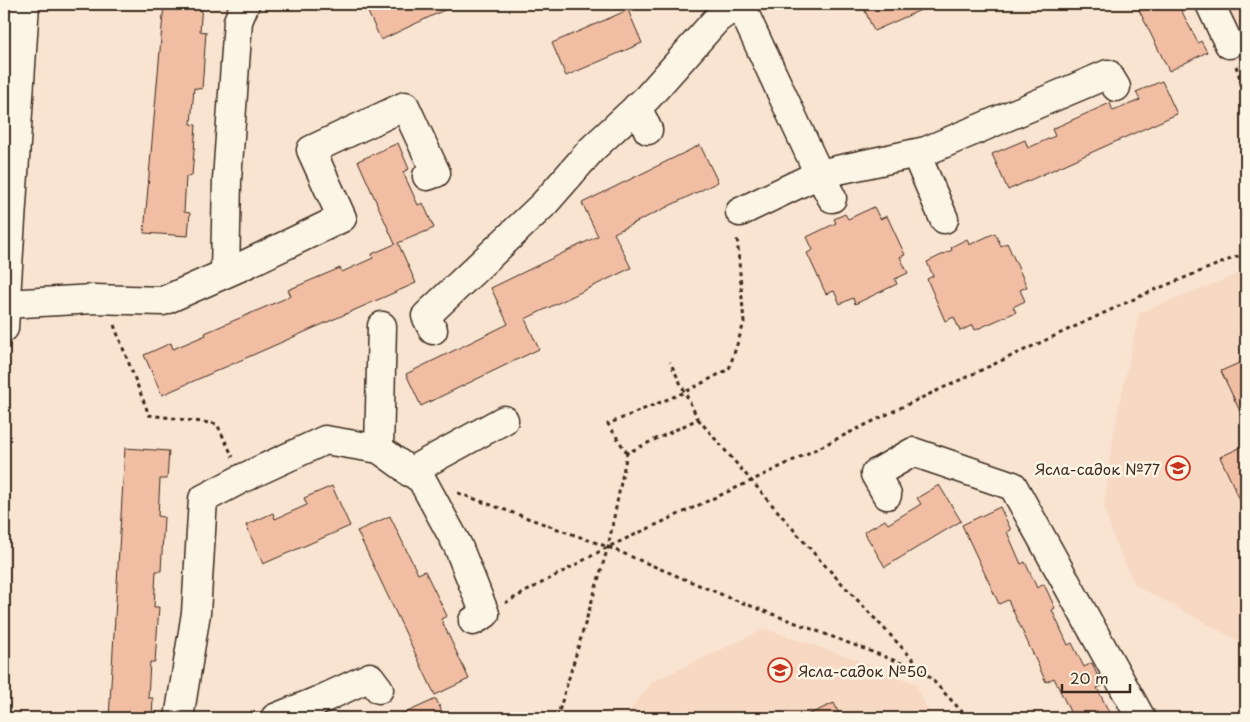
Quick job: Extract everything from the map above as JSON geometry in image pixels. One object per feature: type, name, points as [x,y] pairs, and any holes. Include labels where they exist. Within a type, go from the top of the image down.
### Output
[{"type":"street","points":[[24,4],[4,316],[104,299],[162,301],[175,305],[225,273],[257,266],[345,225],[311,150],[405,106],[436,173],[427,176]]},
{"type":"street","points":[[433,330],[426,316],[468,288],[523,238],[559,201],[590,164],[643,118],[717,20],[739,4],[832,198]]},
{"type":"street","points":[[1208,10],[1229,44]]},
{"type":"street","points":[[225,273],[220,195],[224,108],[235,14]]},
{"type":"street","points":[[740,212],[819,174],[916,154],[1030,114],[1108,74],[1116,87]]},
{"type":"street","points":[[916,154],[944,219]]},
{"type":"street","points":[[378,449],[382,326]]},
{"type":"street","points":[[416,476],[504,420]]},
{"type":"street","points":[[180,718],[177,684],[196,613],[189,593],[193,505],[243,478],[277,471],[325,440],[378,449],[416,476],[437,529],[458,546],[479,617]]},
{"type":"street","points":[[887,495],[875,474],[913,452],[1013,486],[1033,539],[1078,620],[1130,706]]},
{"type":"street","points":[[285,716],[370,677],[379,688]]},
{"type":"path","points":[[1229,44],[1246,97]]},
{"type":"path","points":[[557,718],[608,547],[627,453],[608,424],[685,392],[729,369],[744,323],[737,236],[740,212]]},
{"type":"path","points":[[479,617],[608,547],[751,481],[904,406],[1138,297],[1246,253]]},
{"type":"path","points":[[104,299],[149,414],[217,424],[243,478]]},
{"type":"path","points":[[670,362],[698,419],[819,559],[968,718]]},
{"type":"path","points":[[627,453],[698,419]]},
{"type":"path","points":[[416,476],[608,547],[730,598],[925,672]]},
{"type":"shaded area","points":[[1225,4],[1246,4],[1246,51]]},
{"type":"shaded area","name":"Ясла-садок №77","points":[[1246,271],[1246,645],[1135,585],[1114,539],[1104,507],[1114,430],[1139,313]]},
{"type":"shaded area","name":"Ясла-садок №50","points":[[765,629],[855,659],[916,684],[931,718],[624,718],[652,682]]},
{"type":"building","points":[[164,4],[202,4],[200,31],[206,32],[202,89],[194,88],[191,124],[196,125],[192,176],[186,177],[184,212],[190,213],[188,236],[144,233]]},
{"type":"building","points":[[370,4],[457,4],[381,40],[365,6]]},
{"type":"building","points":[[862,4],[934,4],[874,31]]},
{"type":"building","points":[[1136,4],[1178,4],[1198,43],[1201,41],[1207,52],[1169,71]]},
{"type":"building","points":[[628,10],[642,43],[566,76],[552,43]]},
{"type":"building","points":[[1162,81],[1177,114],[1008,190],[992,154],[1025,140],[1028,148],[1055,136],[1052,129],[1110,103],[1113,111],[1140,100],[1136,92]]},
{"type":"building","points":[[398,143],[409,169],[403,172],[418,205],[423,203],[434,228],[398,243],[416,283],[162,395],[144,355],[171,343],[173,349],[206,335],[205,333],[291,296],[288,290],[340,268],[342,272],[373,258],[372,254],[395,244],[358,161]]},
{"type":"building","points":[[700,145],[718,182],[614,233],[631,268],[525,319],[539,349],[421,406],[406,374],[508,324],[491,288],[598,236],[582,203]]},
{"type":"building","points":[[874,207],[880,219],[887,216],[905,255],[900,257],[908,273],[895,279],[897,284],[855,304],[853,298],[840,304],[834,291],[826,294],[807,253],[813,250],[807,237],[836,223],[834,219],[845,214],[848,219]]},
{"type":"building","points":[[995,233],[1001,246],[1007,243],[1027,287],[1020,290],[1025,301],[1013,307],[1016,312],[975,330],[973,325],[960,331],[954,317],[945,321],[927,279],[933,276],[927,262],[952,250],[951,247],[967,239],[969,245]]},
{"type":"building","points":[[1246,360],[1246,424],[1221,371]]},
{"type":"building","points":[[1246,445],[1246,513],[1220,457]]},
{"type":"building","points":[[125,448],[169,451],[167,479],[160,479],[158,516],[164,517],[161,571],[156,571],[154,607],[159,607],[155,662],[150,662],[148,698],[153,698],[152,718],[109,718]]},
{"type":"building","points":[[939,485],[961,521],[885,567],[864,532],[885,520],[888,524],[921,504],[917,498]]},
{"type":"building","points":[[332,486],[350,526],[263,564],[246,525],[273,513],[275,519],[307,505],[304,498]]},
{"type":"building","points":[[1000,507],[1011,530],[1007,532],[1021,564],[1025,562],[1037,588],[1044,584],[1055,608],[1052,610],[1068,645],[1072,643],[1084,667],[1092,663],[1102,686],[1097,688],[1112,718],[1073,718],[1054,678],[1046,682],[1008,600],[999,604],[962,525]]},
{"type":"building","points":[[390,516],[418,574],[425,571],[447,616],[441,619],[469,679],[435,695],[357,531]]},
{"type":"building","points":[[436,699],[445,718],[394,718]]},
{"type":"building","points":[[834,703],[841,718],[801,718]]},
{"type":"place","name":"Ясла-садок №77","points":[[1178,468]]},
{"type":"place","name":"Ясла-садок №50","points":[[780,670]]}]
